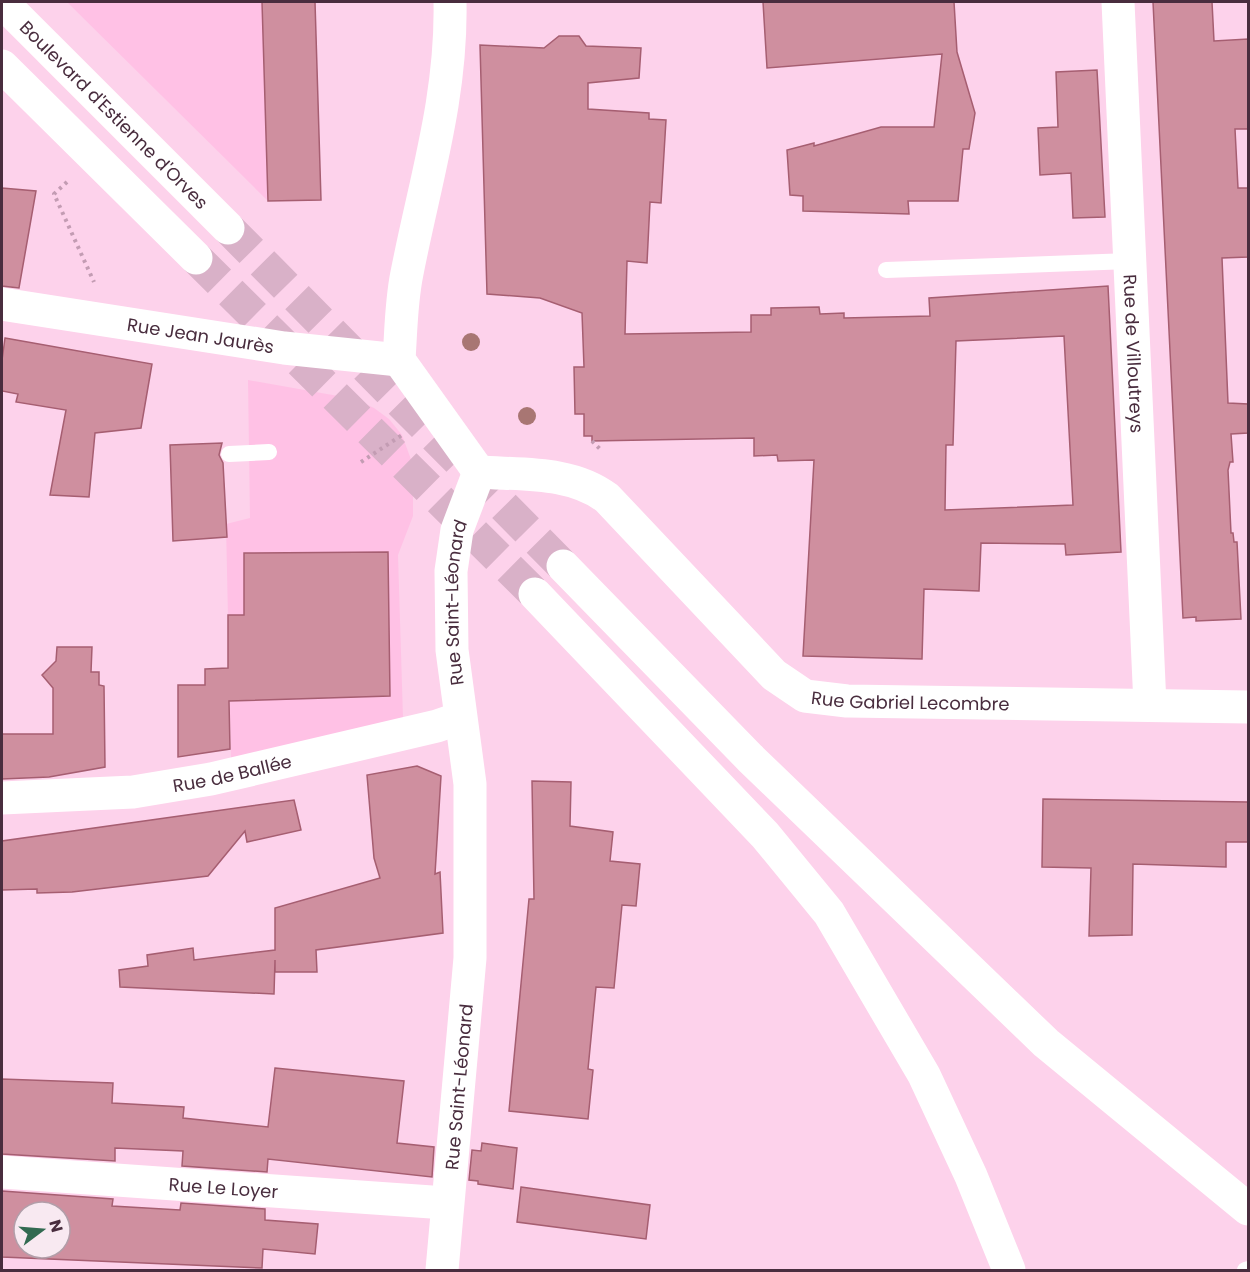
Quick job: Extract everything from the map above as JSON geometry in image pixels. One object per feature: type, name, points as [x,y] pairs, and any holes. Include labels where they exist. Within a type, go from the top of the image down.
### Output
[{"type":"main road","name":"Boulevard d'Estienne d'Orves","points":[[2,2],[228,228]]},
{"type":"main road","points":[[450,2],[450,43],[446,86],[407,273],[399,360],[479,472]]},
{"type":"main road","name":"Rue de Villoutreys","points":[[1118,2],[1150,705]]},
{"type":"main road","points":[[2,66],[196,258]]},
{"type":"main road","name":"Rue Jean Jaurès","points":[[2,304],[284,348],[399,360]]},
{"type":"main road","name":"Rue Gabriel Lecombre","points":[[479,472],[574,480],[592,487],[607,498],[774,675],[805,696],[847,701],[1248,707]]},
{"type":"main road","name":"Rue Saint-Léonard","points":[[441,1270],[470,958],[470,784],[452,650],[451,572],[457,530],[479,472]]},
{"type":"main road","points":[[563,566],[750,758],[1046,1043],[1248,1209]]},
{"type":"main road","points":[[535,594],[765,835],[829,914],[924,1076],[971,1176],[1009,1270]]},
{"type":"main road","name":"Rue de Ballée","points":[[2,798],[133,792],[211,779],[437,726],[460,718]]},
{"type":"main road","name":"Rue Le Loyer","points":[[2,1172],[446,1203]]},
{"type":"lane","points":[[886,270],[1130,261]]},
{"type":"lane","points":[[228,454],[269,452]]},
{"type":"path","points":[[66,182],[54,194],[95,283]]},
{"type":"path","points":[[361,462],[402,435]]},
{"type":"shaded area","points":[[67,2],[315,2],[321,200],[268,201]]},
{"type":"shaded area","points":[[248,380],[355,399],[374,408],[389,419],[402,435],[413,465],[413,516],[398,555],[403,718],[231,759],[226,524],[250,518]]},
{"type":"building","points":[[262,2],[315,2],[321,200],[268,201]]},
{"type":"building","points":[[763,2],[954,2],[957,52],[975,113],[969,149],[963,149],[958,201],[908,201],[909,214],[803,211],[803,196],[790,195],[787,150],[814,143],[814,146],[881,127],[934,127],[942,54],[767,68]]},
{"type":"building","points":[[1153,2],[1212,2],[1214,41],[1248,39],[1248,129],[1235,129],[1238,188],[1248,188],[1248,257],[1222,258],[1228,403],[1248,404],[1248,433],[1231,434],[1233,462],[1230,462],[1228,470],[1231,533],[1233,533],[1234,542],[1237,542],[1241,619],[1196,621],[1196,617],[1183,618]]},
{"type":"building","points":[[559,36],[579,36],[586,46],[641,48],[639,78],[588,83],[588,109],[649,113],[649,119],[666,120],[661,203],[650,202],[647,263],[627,261],[625,334],[751,332],[751,315],[771,315],[771,308],[819,307],[820,314],[844,313],[844,318],[930,316],[929,298],[1108,286],[1121,552],[1066,555],[1065,544],[981,543],[979,591],[924,589],[922,659],[803,656],[814,460],[778,461],[777,455],[754,456],[754,438],[592,441],[592,436],[584,436],[584,414],[575,414],[574,367],[584,367],[582,313],[540,298],[487,294],[480,45],[544,48]],"holes":[[[1064,336],[1073,505],[945,510],[946,445],[953,445],[956,341]]]},
{"type":"building","points":[[1097,70],[1105,217],[1073,218],[1071,173],[1040,175],[1038,128],[1058,127],[1056,72]]},
{"type":"building","points":[[2,188],[36,191],[19,288],[2,286]]},
{"type":"building","points":[[5,338],[152,364],[141,428],[95,433],[89,497],[50,495],[66,410],[16,402],[18,394],[2,391]]},
{"type":"building","points":[[222,443],[219,455],[223,463],[227,537],[173,541],[170,445]]},
{"type":"building","points":[[388,552],[390,696],[229,701],[230,749],[178,757],[178,685],[205,685],[205,669],[228,668],[228,615],[244,615],[244,553]]},
{"type":"building","points":[[57,647],[92,647],[91,672],[99,672],[99,685],[104,686],[105,767],[49,777],[2,779],[2,734],[53,734],[53,688],[42,675],[56,661]]},
{"type":"building","points":[[417,766],[441,776],[435,874],[440,872],[443,933],[316,950],[317,972],[275,972],[275,960],[274,994],[120,987],[119,970],[148,966],[147,955],[193,948],[194,960],[275,950],[275,908],[380,878],[374,858],[367,775]]},
{"type":"building","points":[[532,781],[571,782],[570,826],[613,832],[610,861],[640,864],[636,906],[622,905],[614,988],[596,987],[588,1069],[593,1070],[588,1119],[509,1111],[529,899],[534,899]]},
{"type":"building","points":[[1043,799],[1248,802],[1248,842],[1226,842],[1226,867],[1133,864],[1132,935],[1089,936],[1091,868],[1042,867]]},
{"type":"building","points":[[294,800],[301,830],[247,842],[245,831],[208,876],[72,892],[37,893],[37,889],[2,890],[2,841]]},
{"type":"building","points":[[275,1068],[404,1081],[397,1143],[434,1147],[432,1177],[268,1159],[267,1172],[182,1166],[183,1151],[115,1148],[115,1161],[2,1154],[2,1079],[113,1083],[112,1103],[184,1107],[183,1118],[268,1127]]},
{"type":"building","points":[[482,1143],[517,1148],[513,1189],[478,1184],[478,1181],[469,1180],[472,1150],[481,1151]]},
{"type":"building","points":[[521,1187],[650,1205],[646,1239],[517,1222]]},
{"type":"building","points":[[2,1191],[113,1199],[112,1206],[180,1210],[181,1203],[265,1209],[265,1220],[318,1224],[315,1254],[263,1249],[262,1268],[72,1260],[72,1200],[12,1200],[12,1257],[2,1257]]},
{"type":"tunnel","points":[[228,228],[563,566]]},
{"type":"tunnel","points":[[196,258],[535,594]]}]
